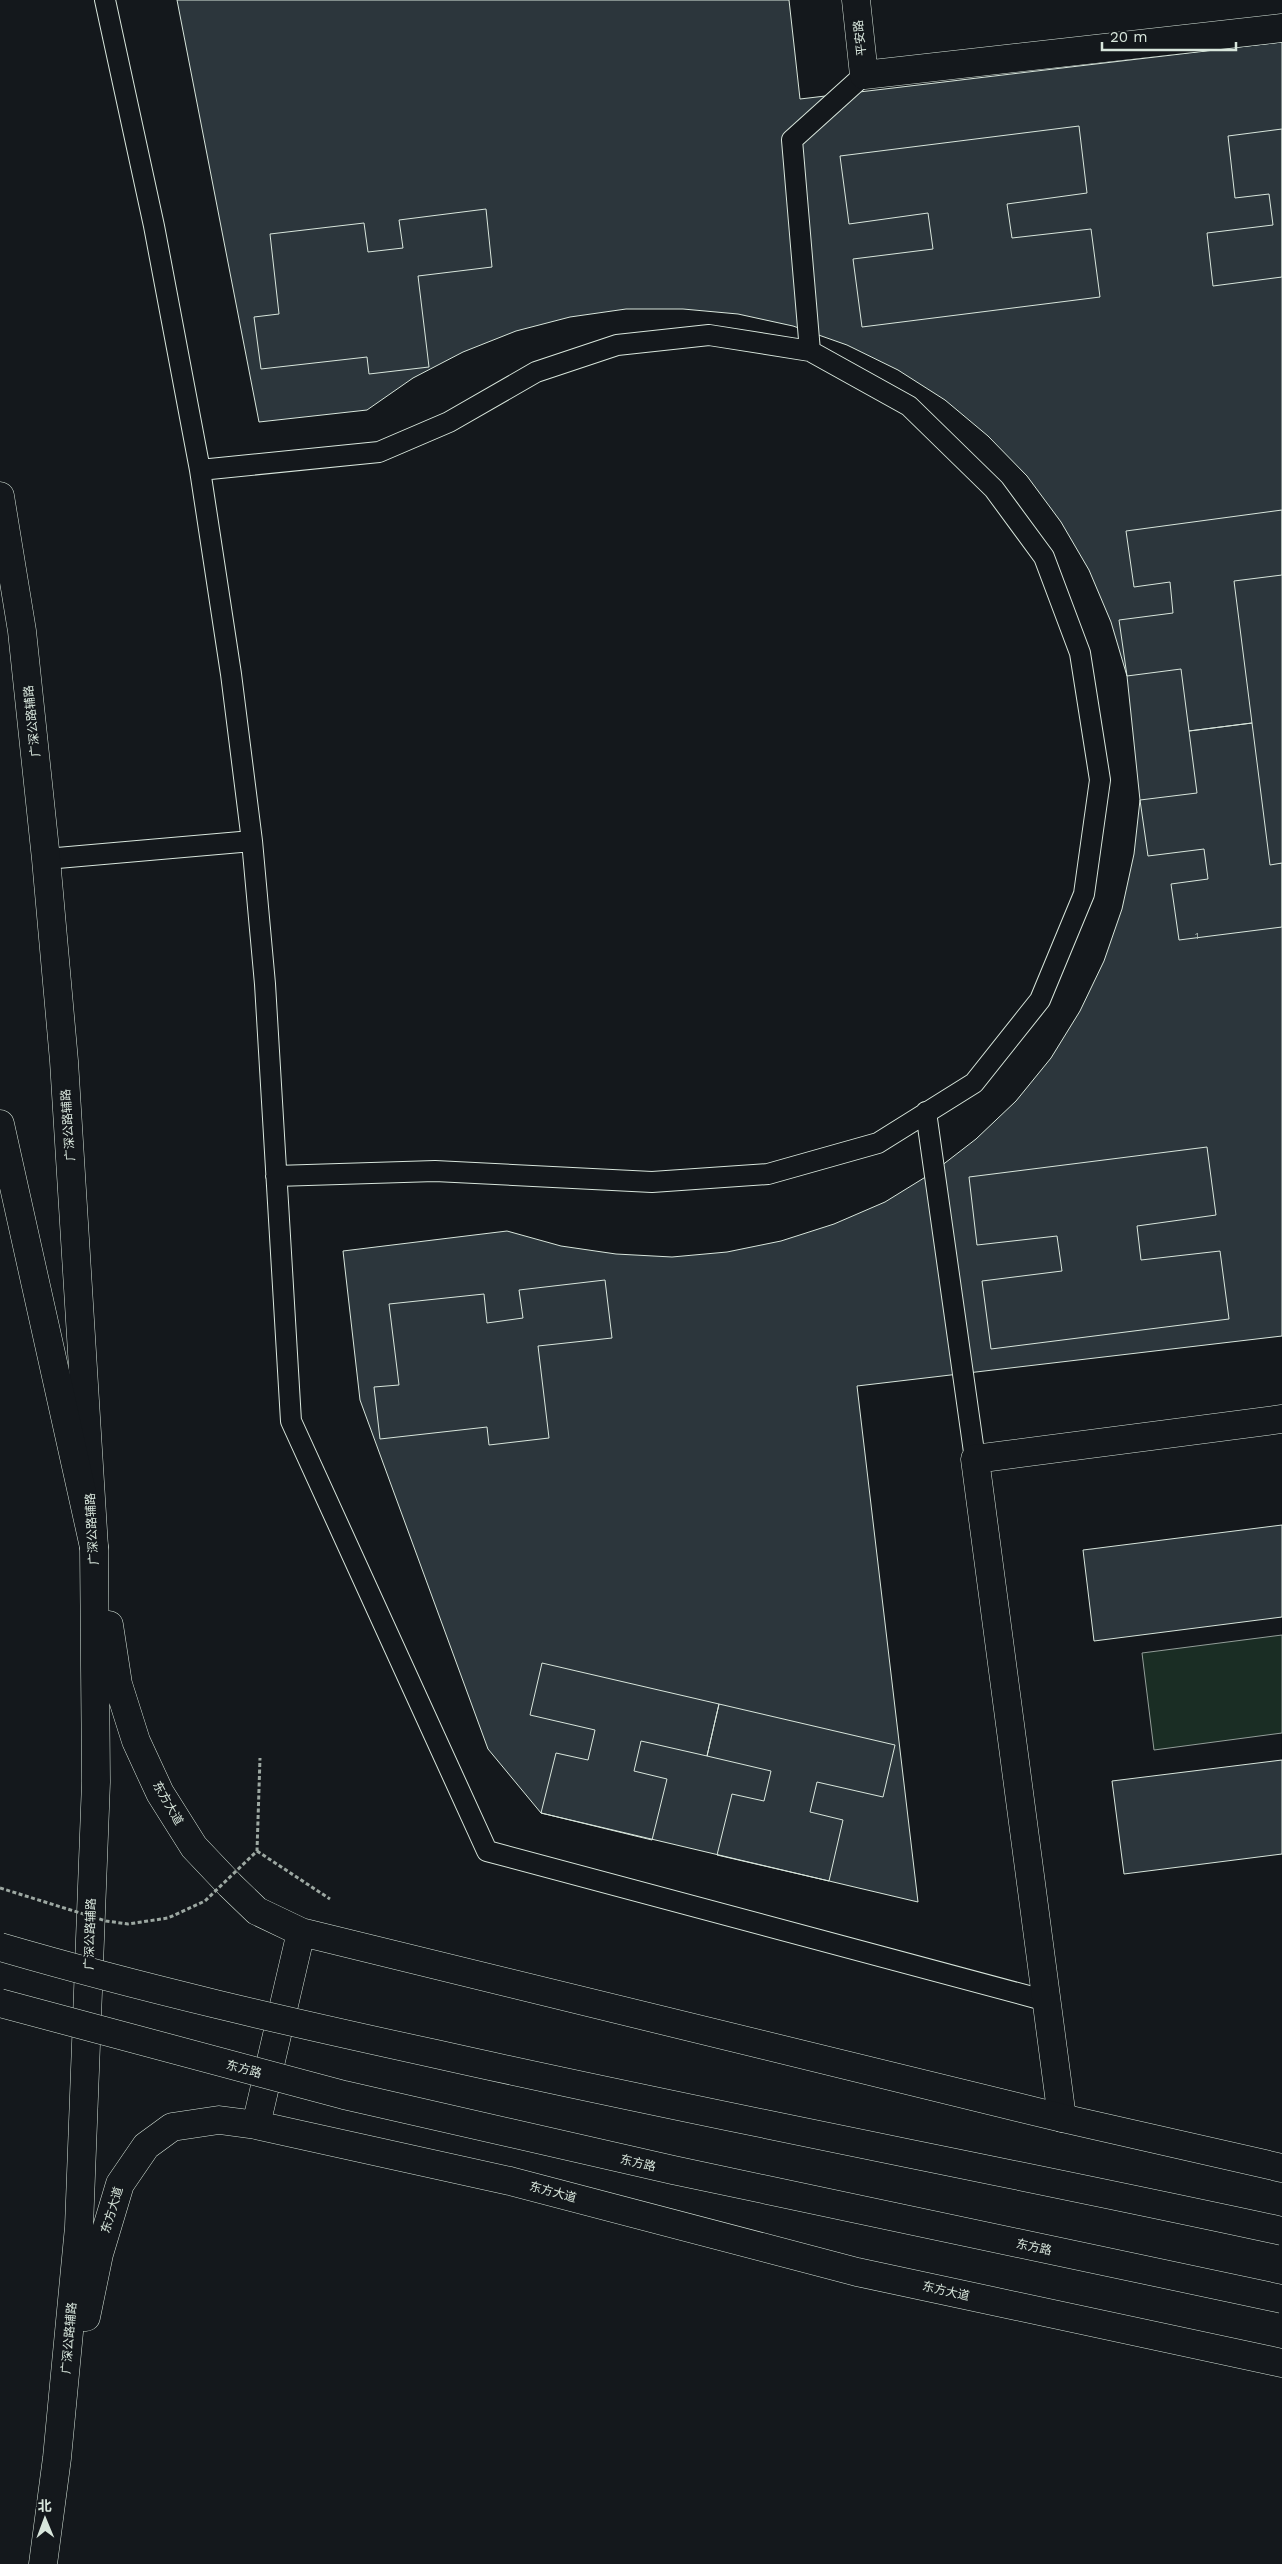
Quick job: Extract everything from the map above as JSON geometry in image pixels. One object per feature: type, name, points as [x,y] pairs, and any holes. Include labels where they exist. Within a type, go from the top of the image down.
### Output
[{"type":"main road","name":"平安路","points":[[856,0],[864,75]]},
{"type":"main road","points":[[864,75],[1282,28]]},
{"type":"main road","name":"广深公路辅路","points":[[0,496],[22,631],[46,859],[64,1061],[94,1547],[96,1782],[79,2227],[57,2458],[43,2564]]},
{"type":"main road","points":[[0,1124],[94,1547]]},
{"type":"main road","points":[[1062,2118],[975,1459],[1282,1419]]},
{"type":"main road","name":"东方大道","points":[[94,1547],[118,1684],[136,1741],[160,1794],[194,1847],[257,1911],[301,1932],[1062,2118],[1282,2168]]},
{"type":"main road","points":[[256,2125],[301,1932]]},
{"type":"main road","points":[[0,1947],[210,2004],[681,2108],[1040,2178],[1282,2231]]},
{"type":"main road","name":"东方路","points":[[0,2002],[354,2097],[673,2170],[1282,2298]]},
{"type":"main road","name":"东方大道","points":[[57,2458],[99,2254],[120,2184],[146,2146],[172,2128],[218,2120],[256,2125],[510,2181],[857,2272],[1282,2363]]},
{"type":"lane","points":[[105,0],[154,226],[200,470],[231,674],[252,841],[264,984],[291,1421],[487,1851],[1047,2001]]},
{"type":"lane","points":[[810,351],[792,140],[864,75]]},
{"type":"lane","points":[[200,470],[379,452],[450,422],[536,372],[617,345],[708,335],[810,351],[909,406],[994,489],[1044,556],[1080,653],[1100,780],[1084,894],[1040,1000],[974,1083],[878,1143],[768,1174],[652,1182],[435,1171],[276,1176]]},
{"type":"lane","points":[[46,859],[252,841]]},
{"type":"lane","points":[[926,1112],[975,1459]]},
{"type":"path","points":[[0,1888],[106,1921],[128,1924],[168,1918],[205,1901],[257,1851],[260,1758]]},
{"type":"path","points":[[257,1851],[335,1902]]},
{"type":"green space","points":[[1282,1635],[1282,1733],[1154,1750],[1142,1653]]},
{"type":"building","points":[[177,0],[789,0],[800,99],[1282,42],[1282,1336],[857,1386],[918,1902],[541,1813],[488,1749],[360,1400],[343,1251],[507,1231],[561,1246],[616,1254],[672,1257],[727,1252],[781,1241],[834,1224],[885,1202],[932,1173],[976,1139],[1016,1101],[1051,1058],[1080,1011],[1104,961],[1122,909],[1134,854],[1140,800],[1127,676],[1111,622],[1089,570],[1061,522],[1027,476],[988,436],[945,400],[898,370],[847,345],[793,326],[738,314],[683,309],[626,309],[570,317],[516,331],[463,352],[413,378],[367,410],[259,422]]},
{"type":"building","points":[[1079,126],[1087,193],[1007,204],[1012,238],[1091,229],[1100,297],[862,327],[853,259],[933,249],[928,213],[849,224],[840,156]]},
{"type":"building","points":[[1282,129],[1282,277],[1213,286],[1207,233],[1273,225],[1269,194],[1235,198],[1228,136]]},
{"type":"building","points":[[486,209],[492,267],[418,276],[429,367],[369,374],[367,357],[261,369],[254,317],[279,314],[270,234],[364,223],[368,252],[403,248],[399,220]]},
{"type":"building","points":[[1282,510],[1282,575],[1234,581],[1252,723],[1189,731],[1181,669],[1127,676],[1119,620],[1173,613],[1170,582],[1134,587],[1126,531]]},
{"type":"building","points":[[1252,723],[1270,865],[1282,863],[1282,927],[1179,940],[1171,884],[1208,879],[1204,849],[1148,856],[1140,800],[1197,793],[1189,731]]},
{"type":"building","points":[[1207,1147],[1216,1215],[1137,1226],[1141,1260],[1220,1251],[1229,1319],[991,1349],[982,1281],[1062,1271],[1057,1236],[977,1245],[969,1177]]},
{"type":"building","points":[[605,1280],[612,1338],[538,1346],[549,1438],[489,1445],[487,1427],[380,1439],[374,1387],[399,1385],[389,1304],[484,1294],[487,1323],[523,1318],[519,1290]]},
{"type":"building","points":[[1282,1525],[1282,1617],[1094,1641],[1083,1550]]},
{"type":"building","points":[[542,1663],[719,1704],[707,1756],[641,1741],[634,1771],[667,1779],[652,1840],[541,1813],[556,1753],[588,1760],[595,1730],[530,1715]]},
{"type":"building","points":[[719,1704],[895,1745],[883,1797],[817,1782],[810,1812],[843,1820],[829,1881],[717,1855],[732,1794],[764,1801],[771,1771],[707,1756]]},
{"type":"building","points":[[1282,1760],[1282,1854],[1124,1874],[1112,1781]]}]
